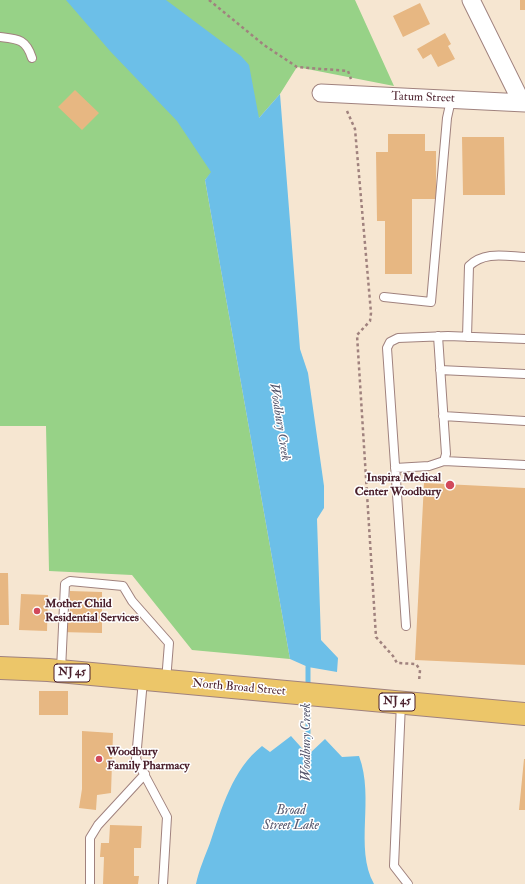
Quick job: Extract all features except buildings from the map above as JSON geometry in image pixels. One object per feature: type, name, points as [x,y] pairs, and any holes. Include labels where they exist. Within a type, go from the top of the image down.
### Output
[{"type":"main road","name":"North Broad Street","points":[[0,668],[166,681],[525,714]]},
{"type":"street","points":[[471,0],[524,103]]},
{"type":"street","name":"Tatum Street","points":[[321,93],[524,103]]},
{"type":"lane","points":[[0,38],[23,42],[28,48],[32,58]]},
{"type":"lane","points":[[384,297],[431,302],[447,118],[451,100]]},
{"type":"lane","points":[[467,337],[469,266],[480,258],[498,256],[525,257]]},
{"type":"lane","points":[[438,336],[446,454],[444,461]]},
{"type":"lane","points":[[406,626],[387,348],[390,342],[398,338],[438,336],[525,339]]},
{"type":"lane","points":[[440,370],[525,374]]},
{"type":"lane","points":[[443,416],[525,420]]},
{"type":"lane","points":[[395,468],[429,466],[444,461],[525,465]]},
{"type":"lane","points":[[61,672],[65,584],[70,581],[123,586],[132,601],[169,643],[166,681]]},
{"type":"lane","points":[[143,679],[136,759],[167,817],[163,884]]},
{"type":"lane","points":[[401,702],[394,866],[408,884]]},
{"type":"lane","points":[[90,884],[90,838],[98,825],[145,774]]},
{"type":"path","points":[[209,0],[264,45],[297,67],[348,71],[351,76],[352,84]]},
{"type":"path","points":[[346,108],[355,128],[371,313],[370,321],[357,335],[376,636],[393,656],[396,663],[416,664],[420,670],[419,682]]},
{"type":"green space","points":[[0,0],[355,0],[394,86],[297,67],[280,94],[205,180],[290,659],[192,650],[132,575],[49,571],[46,426],[0,426]]},
{"type":"water","points":[[66,0],[166,0],[241,56],[249,65],[259,118],[280,94],[300,349],[308,373],[324,486],[324,508],[317,519],[321,640],[338,658],[337,672],[308,667],[290,659],[205,180],[211,172],[177,121],[110,51]]},
{"type":"water","name":"Broad Street Lake","points":[[291,736],[308,755],[325,739],[342,757],[359,756],[365,789],[365,854],[368,870],[374,884],[196,884],[200,868],[229,790],[243,766],[262,746],[270,752]]},
{"type":"waterway","name":"Woodbury Creek","points":[[308,667],[308,689]]},
{"type":"waterway","name":"Woodbury Creek","points":[[308,699],[308,761]]},
{"type":"place","name":"Inspira Medical Center Woodbury","points":[[450,485]]},
{"type":"place","name":"Mother Child Residential Services","points":[[37,611]]},
{"type":"place","name":"Woodbury Family Pharmacy","points":[[99,759]]}]
